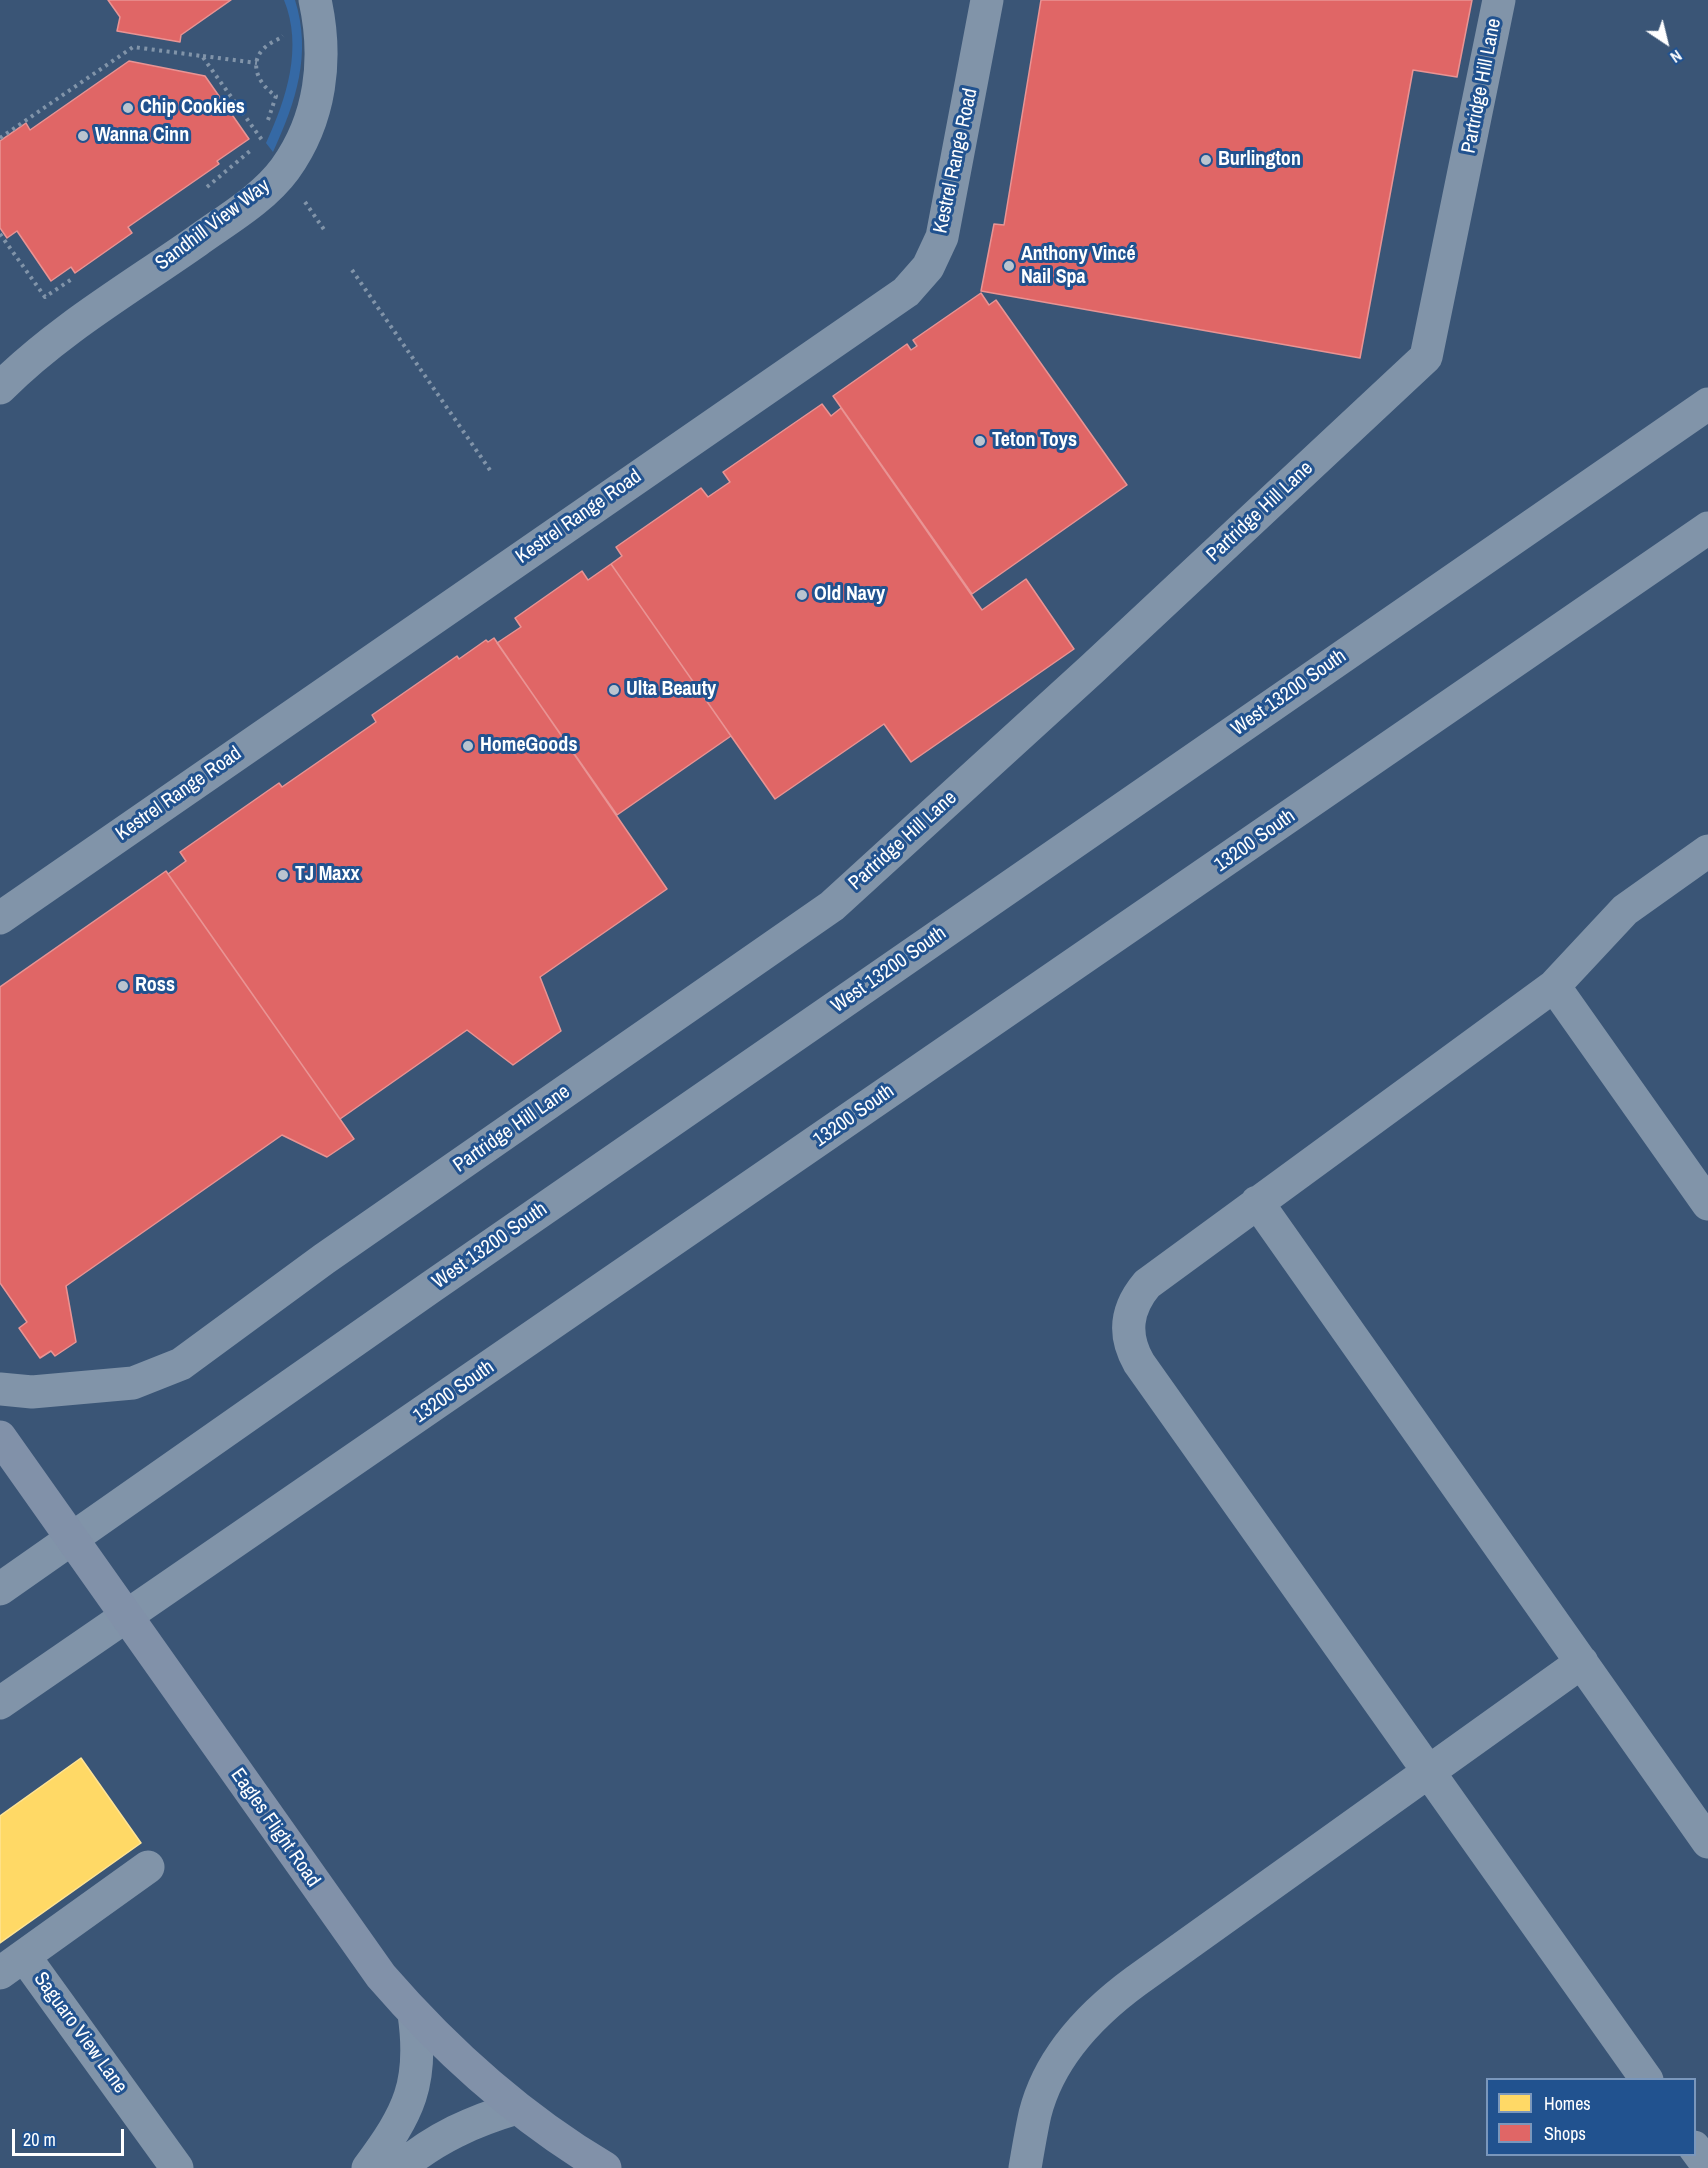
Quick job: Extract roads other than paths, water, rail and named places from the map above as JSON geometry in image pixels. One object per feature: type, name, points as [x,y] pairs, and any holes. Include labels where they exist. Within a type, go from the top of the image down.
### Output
[{"type":"main road","name":"Eagles Flight Road","points":[[0,1437],[350,1935],[414,2014],[464,2064],[517,2108],[574,2150],[605,2168]]},
{"type":"street","name":"Sandhill View Way","points":[[0,388],[34,354],[234,215],[284,171],[304,137],[314,113],[320,81],[322,45],[315,0]]},
{"type":"street","name":"Kestrel Range Road","points":[[0,918],[906,292],[928,267],[942,237],[987,0]]},
{"type":"street","name":"Partridge Hill Lane","points":[[0,1389],[32,1392],[133,1383],[181,1364],[324,1259],[832,906],[1101,660],[1426,357],[1498,0]]},
{"type":"street","name":"West 13200 South","points":[[72,1538],[1708,404]]},
{"type":"street","name":"13200 South","points":[[0,1703],[1708,528]]},
{"type":"street","points":[[1646,2078],[1132,1351],[1128,1323],[1137,1295],[1147,1284],[1554,986],[1625,910],[1708,851]]},
{"type":"street","points":[[1554,986],[1708,1204]]},
{"type":"street","points":[[1257,1202],[1708,1842]]},
{"type":"street","points":[[0,1589],[72,1538]]},
{"type":"street","points":[[1025,2168],[1035,2112],[1046,2085],[1061,2058],[1095,2014],[1145,1974],[1582,1662]]},
{"type":"street","points":[[12,1964],[148,1867]]},
{"type":"street","name":"Saguaro View Lane","points":[[12,1964],[177,2168]]},
{"type":"street","points":[[368,2168],[394,2134],[411,2098],[417,2070],[418,2042],[414,2014]]},
{"type":"street","points":[[399,2168],[461,2127],[517,2108]]},
{"type":"street","points":[[1696,2148],[1708,2166]]},
{"type":"place","name":"Chip Cookies","points":[[128,108]]},
{"type":"place","name":"Wanna Cinn","points":[[83,136]]},
{"type":"place","name":"Burlington","points":[[1206,160]]},
{"type":"place","name":"Anthony Vincé Nail Spa","points":[[1009,266]]},
{"type":"place","name":"Teton Toys","points":[[980,441]]},
{"type":"place","name":"Old Navy","points":[[802,595]]},
{"type":"place","name":"Ulta Beauty","points":[[614,690]]},
{"type":"place","name":"HomeGoods","points":[[468,746]]},
{"type":"place","name":"TJ Maxx","points":[[283,875]]},
{"type":"place","name":"Ross","points":[[123,986]]}]
